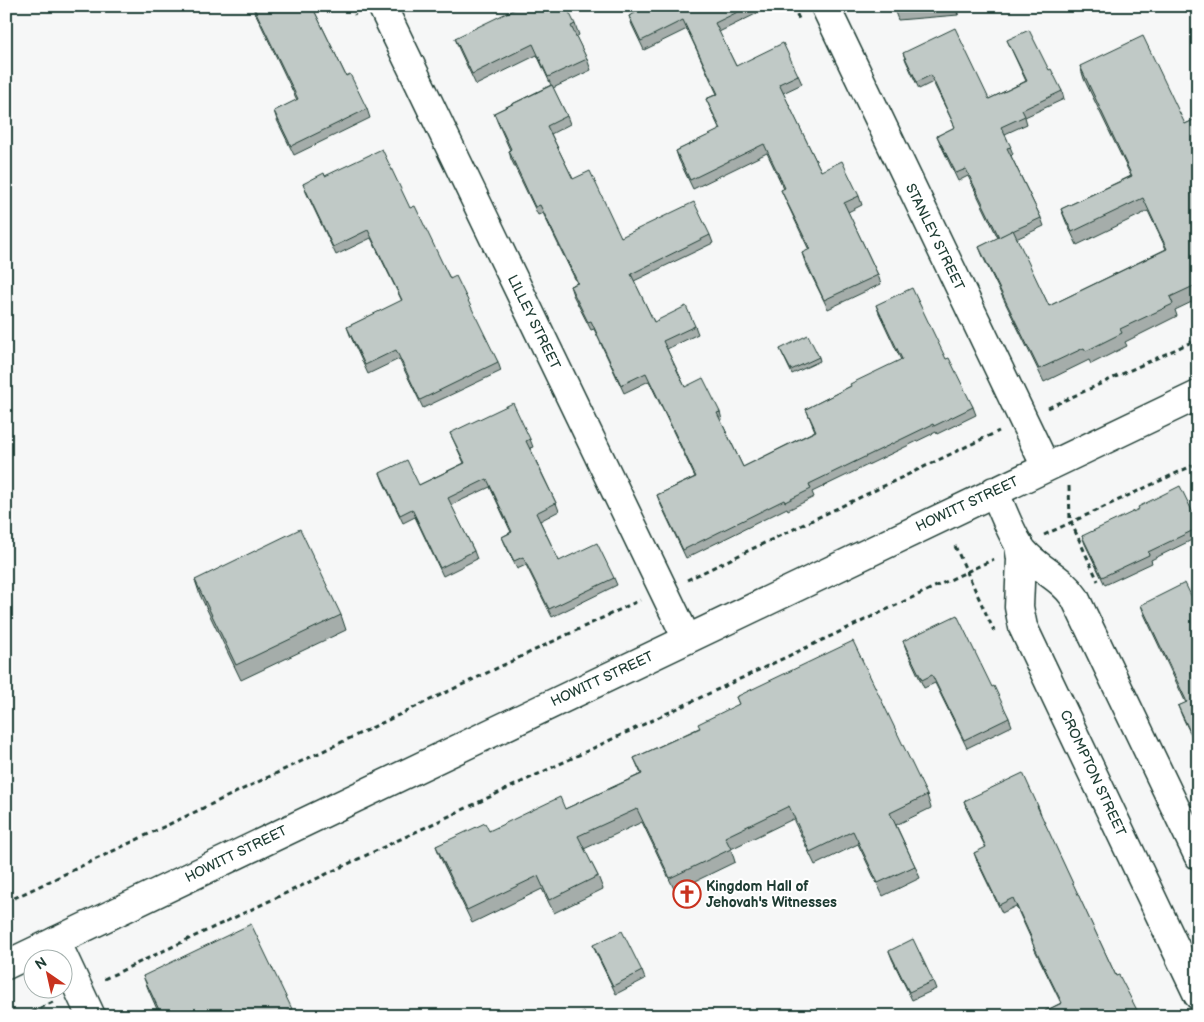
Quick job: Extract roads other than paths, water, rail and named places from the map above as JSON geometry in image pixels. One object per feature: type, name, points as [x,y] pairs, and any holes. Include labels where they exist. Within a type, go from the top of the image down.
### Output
[{"type":"street","name":"LILLEY STREET","points":[[382,6],[687,639]]},
{"type":"street","name":"STANLEY STREET","points":[[824,6],[1023,419],[1055,463]]},
{"type":"street","name":"HOWITT STREET","points":[[6,965],[1198,395]]},
{"type":"street","name":"CROMPTON STREET","points":[[994,491],[1019,546],[1021,559],[1019,607],[1023,627],[1198,995]]},
{"type":"street","name":"CROMPTON STREET","points":[[1019,546],[1036,563],[1063,583],[1075,598],[1198,855]]},
{"type":"street","points":[[56,941],[91,1016]]},
{"type":"place","name":"Kingdom Hall of Jehovah's Witnesses","points":[[687,894]]}]
